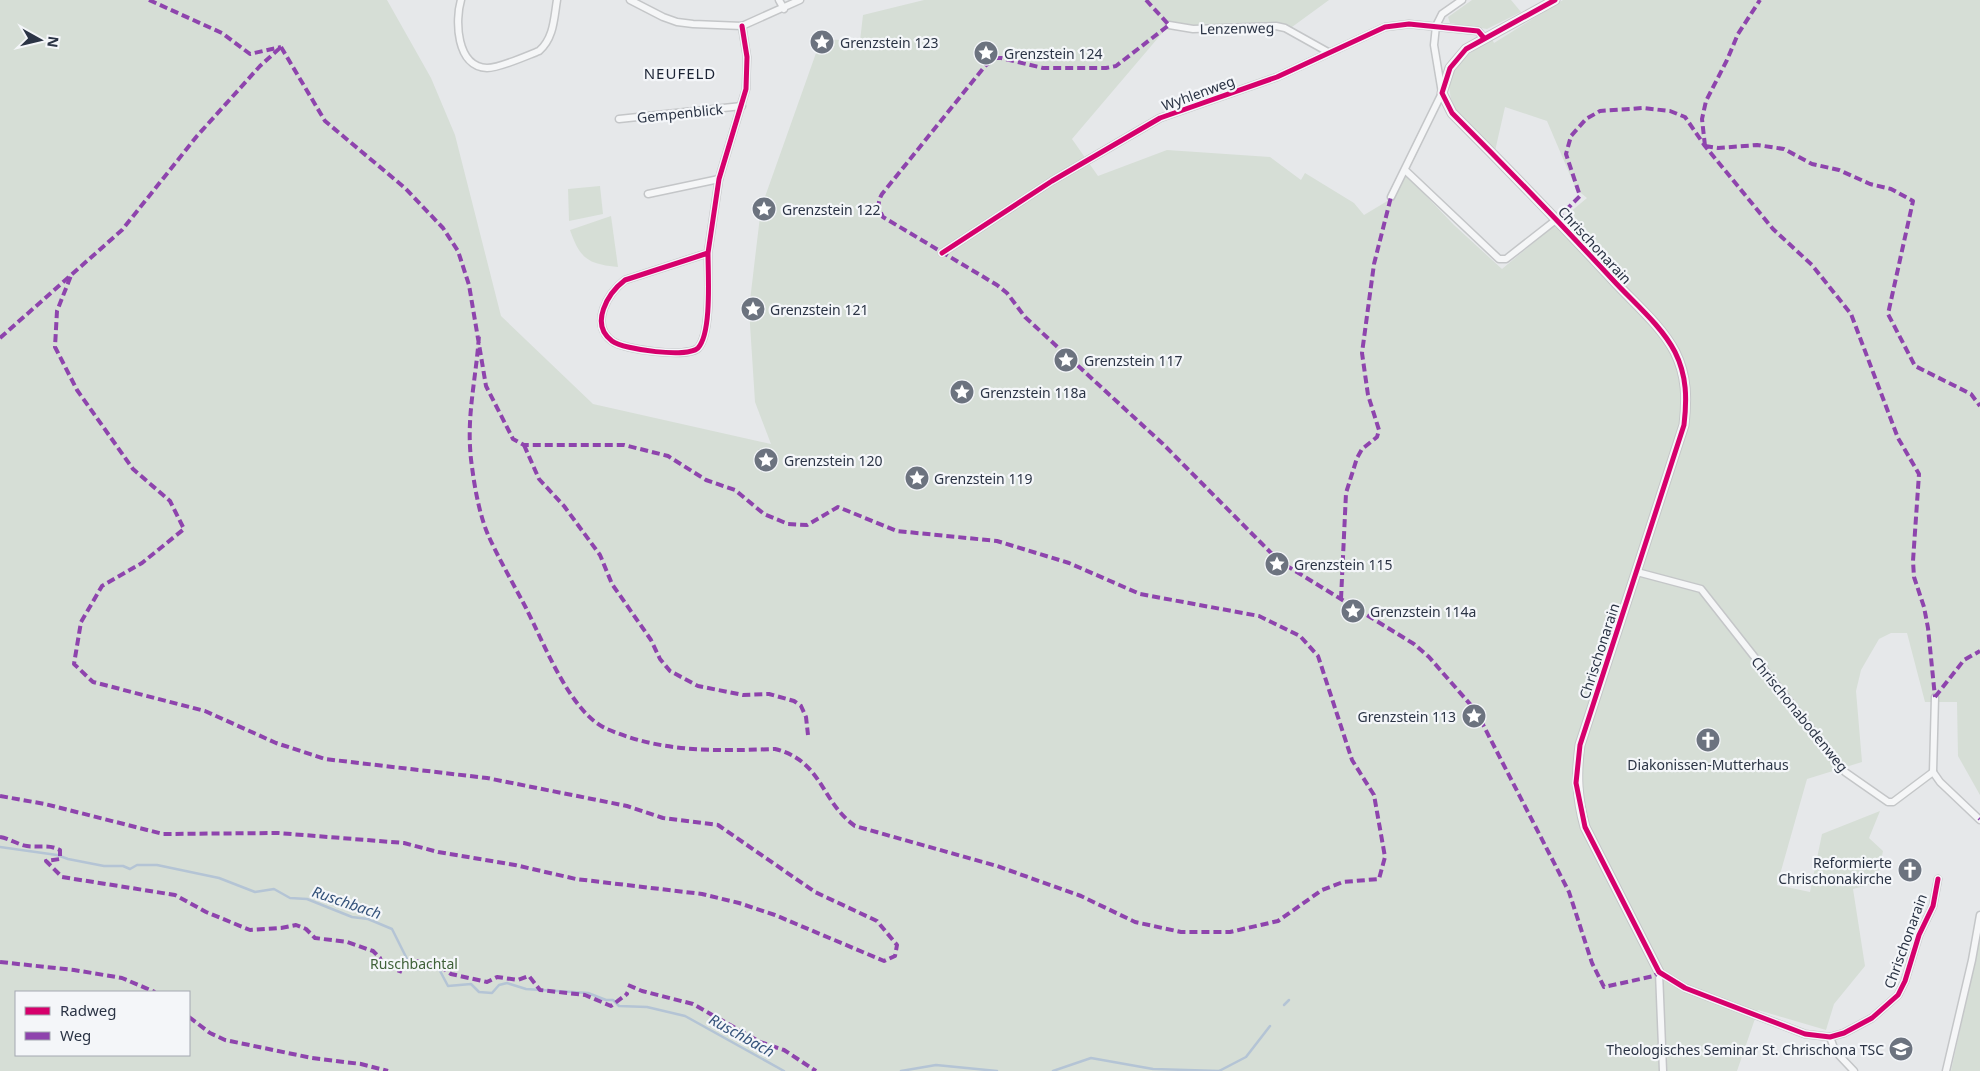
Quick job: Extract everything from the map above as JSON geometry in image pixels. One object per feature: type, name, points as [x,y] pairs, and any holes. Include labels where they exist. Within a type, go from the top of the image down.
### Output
[{"type":"street","points":[[461,0],[457,12],[462,46],[469,59],[477,66],[488,68],[539,51],[546,45],[550,39],[557,0]]},
{"type":"street","points":[[630,0],[677,22],[742,26],[784,9],[800,0]]},
{"type":"street","points":[[779,0],[784,9]]},
{"type":"street","points":[[1442,93],[1434,45],[1436,26],[1442,14],[1462,0]]},
{"type":"street","points":[[1391,197],[1442,93],[1450,68],[1466,49],[1555,0]]},
{"type":"street","name":"Wyhlenweg","points":[[942,253],[1052,181],[1160,118],[1277,77],[1385,27],[1400,24],[1478,31],[1480,40]]},
{"type":"street","name":"Lenzenweg","points":[[1169,25],[1193,29],[1276,26],[1285,28],[1328,52]]},
{"type":"street","points":[[708,253],[625,280],[617,286],[603,308],[601,322],[606,335],[613,342],[624,347],[683,354],[698,348],[704,338],[708,306],[708,253],[719,179],[742,106],[748,74],[742,26]]},
{"type":"street","name":"Chrischonarain","points":[[1442,93],[1452,113],[1557,220],[1659,330],[1674,351],[1684,373],[1687,399],[1684,425],[1580,745],[1576,783],[1585,827],[1659,972],[1685,988],[1805,1034],[1830,1037],[1844,1033],[1872,1018],[1898,995],[1905,981],[1919,935],[1933,906],[1938,879]]},
{"type":"street","name":"Gempenblick","points":[[619,119],[742,106]]},
{"type":"street","points":[[1405,170],[1499,259],[1506,259],[1557,220]]},
{"type":"street","points":[[648,194],[719,179]]},
{"type":"street","name":"Chrischonabodenweg","points":[[1637,572],[1701,589],[1845,772],[1888,802],[1893,802],[1933,772]]},
{"type":"street","points":[[1935,697],[1933,772],[1940,782],[1980,820]]},
{"type":"street","points":[[1946,1071],[1972,960],[1980,915]]},
{"type":"street","points":[[1659,972],[1663,1071]]},
{"type":"street","points":[[1830,1037],[1835,1051],[1854,1071]]},
{"type":"green space","name":"Ruschbachtal","points":[[0,0],[387,0],[431,78],[455,135],[501,316],[593,404],[771,444],[755,402],[749,309],[761,208],[821,39],[860,41],[863,15],[924,0],[1329,0],[1292,27],[1169,25],[1072,139],[1098,176],[1167,150],[1270,157],[1301,180],[1305,173],[1354,203],[1364,215],[1394,197],[1406,175],[1454,225],[1502,269],[1587,198],[1576,189],[1547,121],[1505,107],[1495,151],[1468,125],[1455,108],[1450,96],[1452,75],[1464,58],[1492,39],[1494,43],[1563,0],[1980,0],[1980,795],[1958,756],[1957,702],[1925,702],[1907,633],[1891,633],[1879,639],[1861,670],[1856,691],[1862,762],[1807,779],[1777,885],[1810,892],[1822,834],[1880,811],[1869,838],[1883,851],[1876,883],[1853,889],[1865,966],[1834,1004],[1826,1030],[1758,1010],[1737,1071],[0,1071]]},
{"type":"green space","points":[[1472,0],[1511,0],[1521,12],[1487,29],[1450,23],[1448,17]]},
{"type":"green space","points":[[600,186],[603,214],[569,221],[568,189]]},
{"type":"green space","points":[[611,216],[618,267],[599,264],[586,258],[578,248],[570,230]]},
{"type":"green space","points":[[1980,939],[1980,1071],[1951,1071]]},
{"type":"waterway","name":"Ruschbach","points":[[0,847],[57,855],[104,866],[123,866],[130,869],[137,865],[157,865],[219,878],[255,892],[274,889],[290,898],[307,899],[352,917],[368,919],[392,929],[412,969],[439,969],[448,986],[471,984],[479,992],[492,993],[499,985],[507,983],[526,989],[588,993],[606,1000],[613,1000],[619,1006],[647,1007],[685,1016],[784,1071]]},
{"type":"waterway","points":[[1284,1005],[1289,1000]]},
{"type":"waterway","points":[[1219,1071],[1246,1057],[1270,1026]]},
{"type":"waterway","points":[[1053,1071],[1091,1058],[1153,1069],[1220,1071]]},
{"type":"waterway","points":[[901,1071],[936,1065],[997,1071]]},
{"type":"marked path","points":[[149,0],[222,33],[250,54],[281,47]]},
{"type":"marked path","points":[[1146,0],[1169,25],[1116,66],[1106,68],[1043,68],[1001,58],[996,58],[985,66],[882,194],[879,206],[883,217],[997,285],[1007,293],[1025,317],[1163,444],[1279,561],[1414,644],[1429,657],[1476,711],[1569,892],[1592,963],[1604,987],[1654,976],[1659,972]]},
{"type":"marked path","points":[[1705,146],[1702,119],[1706,101],[1738,34],[1760,0]]},
{"type":"marked path","points":[[281,47],[325,121],[405,188],[443,228],[458,251],[469,285],[486,386],[513,439],[524,445],[624,445],[668,456],[706,480],[735,490],[764,514],[788,524],[807,525],[838,507],[897,531],[997,541],[1069,563],[1140,594],[1259,616],[1300,636],[1318,656],[1352,760],[1374,795],[1385,857],[1379,879],[1343,882],[1322,890],[1278,921],[1230,932],[1181,932],[1135,922],[1081,896],[997,866],[855,826],[843,816],[812,772],[803,763],[791,755],[775,749],[690,749],[649,743],[607,729],[594,721],[581,708],[559,676],[493,546],[483,521],[473,476],[470,449],[470,417],[478,352],[479,335]]},
{"type":"marked path","points":[[0,338],[122,230],[197,136],[260,66],[281,47]]},
{"type":"marked path","points":[[1557,219],[1580,196],[1566,154],[1571,136],[1586,119],[1600,111],[1643,108],[1670,111],[1685,117],[1705,146],[1773,229],[1812,265],[1851,314],[1898,438],[1919,474],[1913,561],[1914,577],[1924,607],[1928,628],[1935,697]]},
{"type":"marked path","points":[[1705,146],[1718,148],[1757,145],[1784,149],[1812,164],[1839,170],[1870,184],[1891,189],[1913,201],[1888,314],[1915,366],[1971,394],[1980,406]]},
{"type":"marked path","points":[[1341,599],[1346,493],[1357,458],[1362,449],[1377,437],[1379,430],[1368,395],[1362,353],[1374,264],[1391,197]]},
{"type":"marked path","points":[[0,796],[45,804],[163,834],[278,833],[404,843],[438,852],[515,865],[576,879],[702,894],[739,903],[775,915],[884,961],[895,956],[897,945],[877,921],[815,892],[718,825],[663,818],[627,806],[487,778],[325,759],[276,743],[205,711],[93,682],[74,664],[81,622],[102,586],[142,563],[184,529],[170,501],[133,469],[77,390],[55,347],[57,311],[72,273]]},
{"type":"marked path","points":[[524,445],[539,479],[564,506],[600,555],[612,584],[651,640],[660,659],[670,671],[698,686],[743,695],[769,694],[794,701],[801,706],[806,717],[808,735]]},
{"type":"marked path","points":[[1935,697],[1964,660],[1980,651]]},
{"type":"marked path","points":[[0,837],[24,845],[60,850],[60,859],[46,861],[62,877],[175,895],[206,912],[250,930],[296,925],[306,929],[315,938],[347,942],[373,951],[380,958],[382,964],[402,972]]},
{"type":"marked path","points":[[416,961],[441,967],[451,974],[487,982],[497,977],[518,980],[529,976],[540,990],[585,995],[611,1006],[627,994],[625,993]]},
{"type":"marked path","points":[[0,962],[74,970],[122,978],[153,991]]},
{"type":"marked path","points":[[628,985],[642,991],[693,1004],[760,1042],[784,1050],[816,1071]]},
{"type":"marked path","points":[[190,1018],[210,1033],[225,1040],[312,1058],[361,1064],[388,1071]]},
{"type":"cycle path","points":[[1555,0],[1466,49],[1450,68],[1442,93],[1452,113],[1655,323],[1669,342],[1679,361],[1686,397],[1684,425],[1580,745],[1576,783],[1585,827],[1659,972],[1685,988],[1805,1034],[1830,1037],[1844,1033],[1872,1018],[1898,995],[1905,981],[1919,935],[1933,906],[1938,879]]},
{"type":"cycle path","points":[[942,253],[1052,181],[1160,118],[1277,77],[1385,27],[1409,24],[1478,31],[1484,38]]},
{"type":"cycle path","points":[[708,253],[709,288],[707,317],[705,330],[698,348],[692,351],[670,353],[642,350],[612,341],[605,334],[602,326],[604,309],[607,301],[625,280],[708,253],[719,179],[746,89],[747,57],[742,26]]},
{"type":"place","name":"Grenzstein 123","points":[[822,42]]},
{"type":"place","name":"Grenzstein 124","points":[[986,53]]},
{"type":"place","name":"Grenzstein 122","points":[[764,209]]},
{"type":"place","name":"Grenzstein 121","points":[[753,309]]},
{"type":"place","name":"Grenzstein 117","points":[[1066,360]]},
{"type":"place","name":"Grenzstein 118a","points":[[962,392]]},
{"type":"place","name":"Grenzstein 120","points":[[766,460]]},
{"type":"place","name":"Grenzstein 119","points":[[917,478]]},
{"type":"place","name":"Grenzstein 115","points":[[1277,564]]},
{"type":"place","name":"Grenzstein 114a","points":[[1353,611]]},
{"type":"place","name":"Grenzstein 113","points":[[1474,716]]},
{"type":"place","name":"Diakonissen-Mutterhaus","points":[[1708,740]]},
{"type":"place","name":"Reformierte Chrischonakirche","points":[[1910,870]]},
{"type":"place","name":"Theologisches Seminar St. Chrischona TSC","points":[[1901,1049]]},
{"type":"district","name":"NEUFELD","points":[[680,73]]}]
